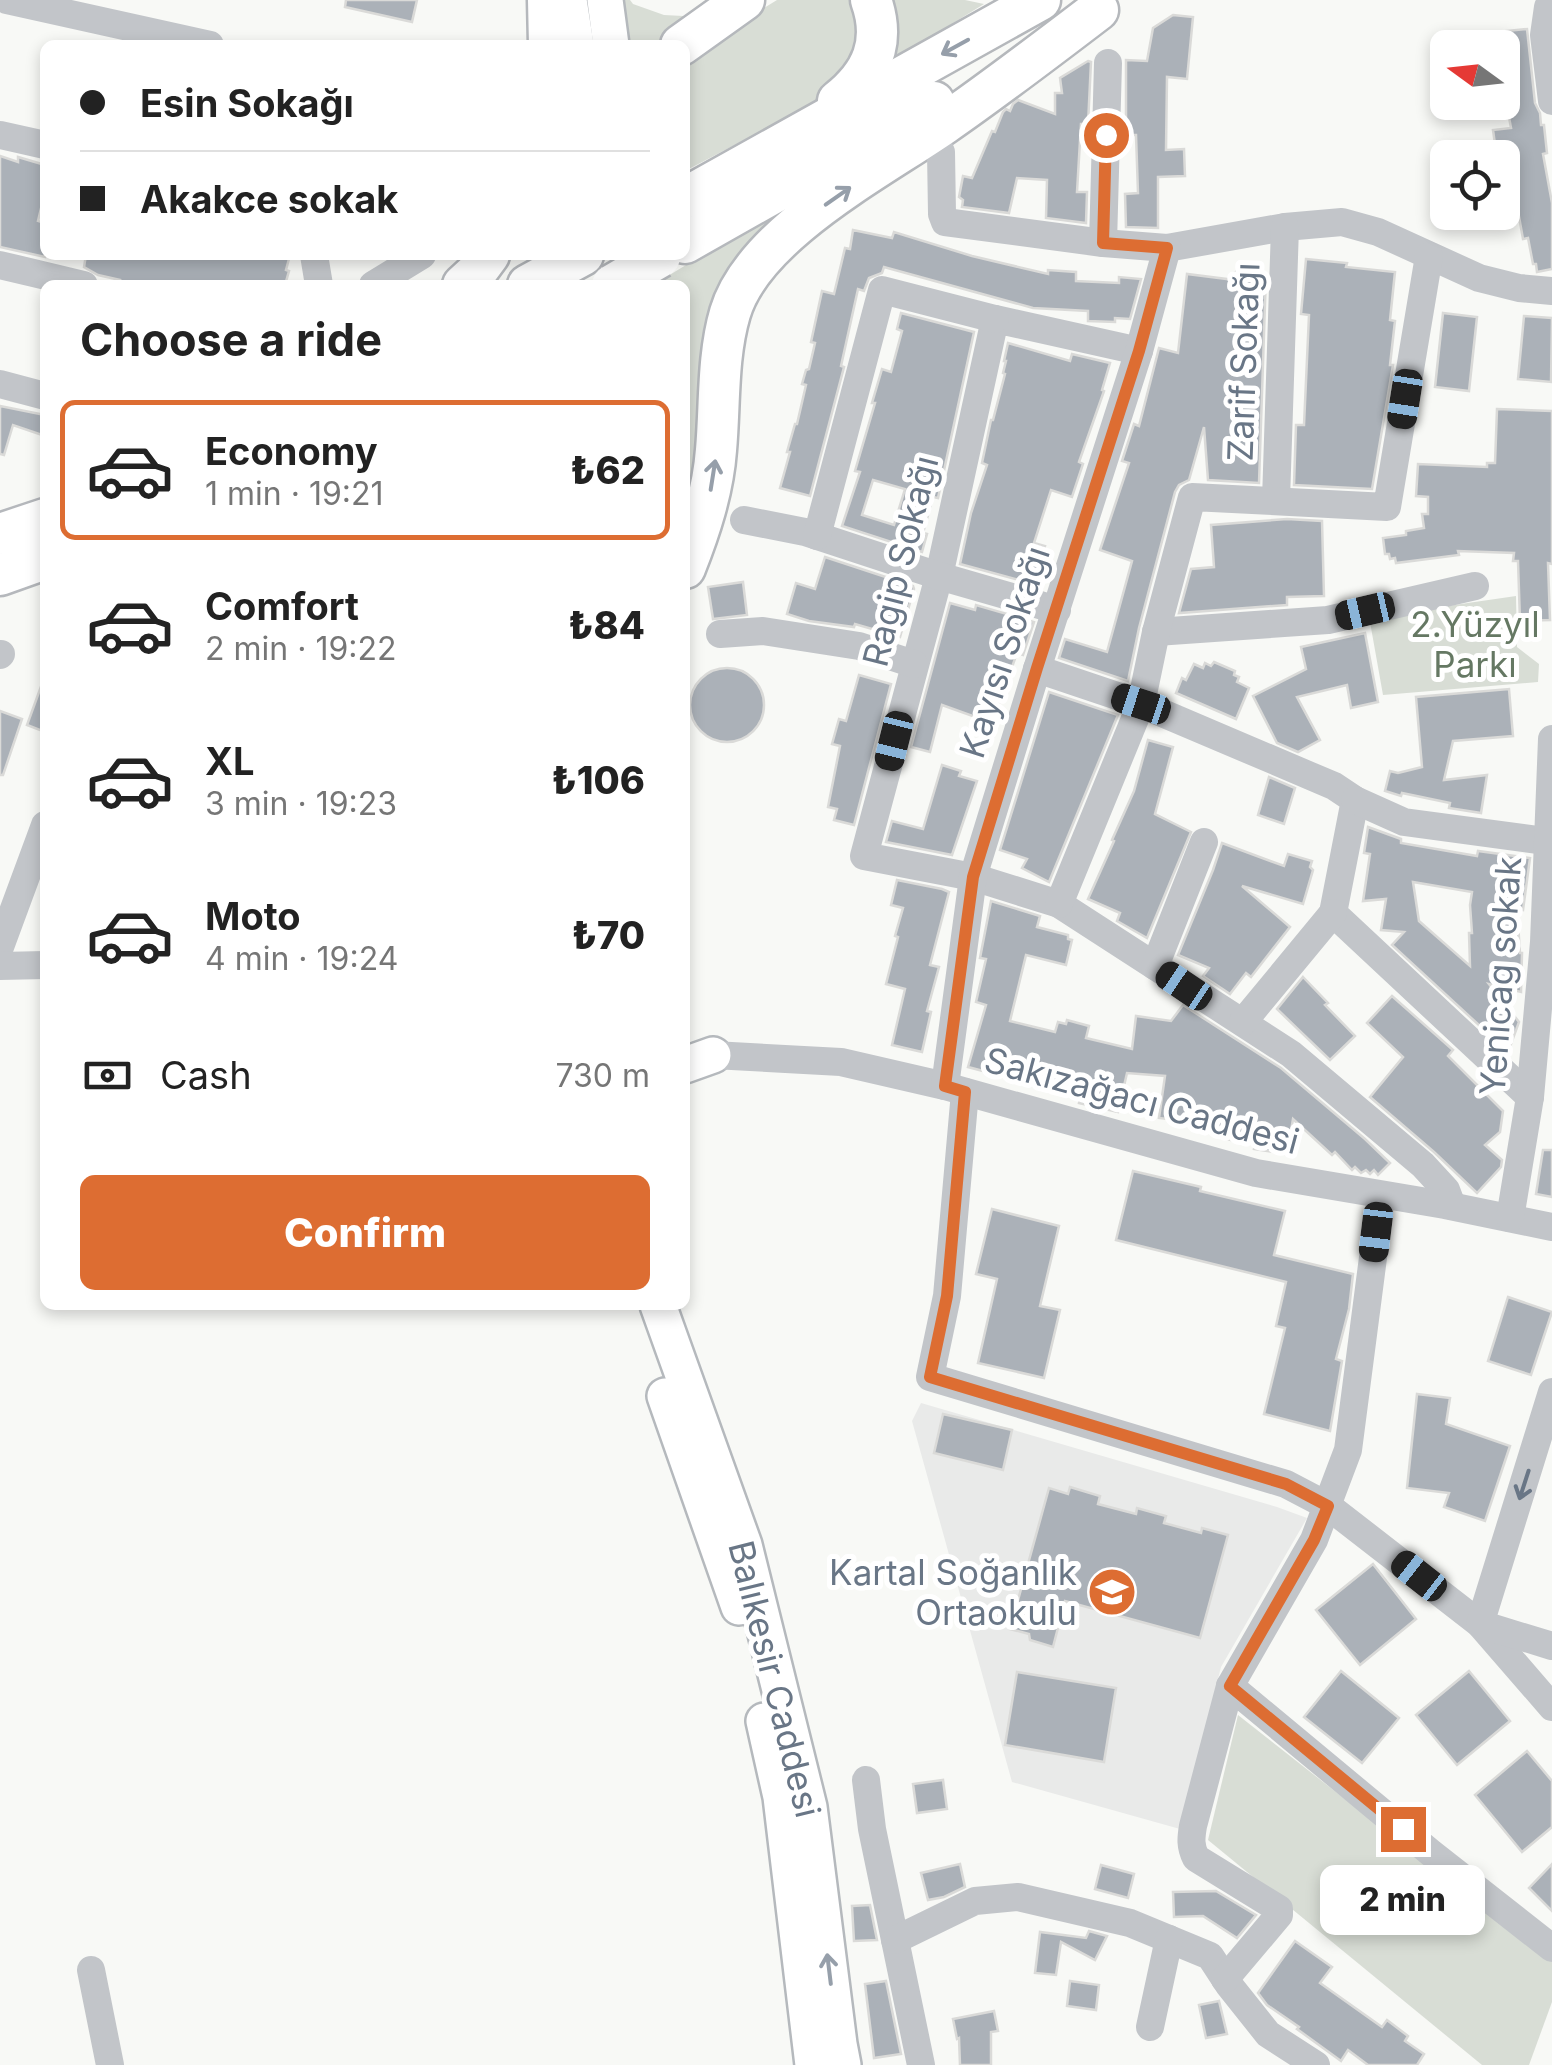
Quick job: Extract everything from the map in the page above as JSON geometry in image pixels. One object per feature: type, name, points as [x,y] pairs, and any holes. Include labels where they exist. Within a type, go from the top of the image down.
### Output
[{"type":"highway","points":[[548,0],[548,40]]},
{"type":"highway","points":[[688,40],[744,0]]},
{"type":"highway","points":[[690,194],[842,98],[873,62],[878,29],[871,0]]},
{"type":"highway","points":[[690,194],[1040,0]]},
{"type":"highway","points":[[690,241],[1107,5]]},
{"type":"highway","points":[[690,553],[712,487],[730,312],[747,278],[771,247],[830,200],[944,124],[1107,5]]},
{"type":"highway","points":[[468,280],[485,260]]},
{"type":"highway","points":[[538,280],[579,260]]},
{"type":"highway","points":[[621,280],[656,260]]},
{"type":"highway","points":[[0,534],[40,521]]},
{"type":"highway","points":[[0,575],[40,561]]},
{"type":"main road","points":[[569,0],[575,40]]},
{"type":"main road","points":[[605,0],[610,40]]},
{"type":"main road","name":"Balıkesir Caddesi","points":[[637,1310],[740,1610],[780,1797],[814,2065]]},
{"type":"main road","name":"Balıkesir Caddesi","points":[[660,1310],[744,1545],[809,1807],[843,2065]]},
{"type":"street","points":[[8,0],[188,40]]},
{"type":"street","points":[[1545,6],[1552,101]]},
{"type":"street","points":[[1103,243],[1108,63]]},
{"type":"street","points":[[0,135],[40,144]]},
{"type":"street","points":[[941,152],[945,222],[1167,248],[1286,227],[1342,222],[1361,226],[1496,284],[1552,290]]},
{"type":"street","name":"Zarif Sokağı","points":[[1276,500],[1286,227]]},
{"type":"street","name":"Kayısı Sokağı","points":[[1167,248],[1139,351],[973,877],[955,1089],[947,1296],[930,1377],[1286,1484],[1328,1506]]},
{"type":"street","points":[[1060,904],[1141,704],[1192,497],[1387,507],[1429,256]]},
{"type":"street","points":[[382,280],[414,260]]},
{"type":"street","points":[[0,265],[63,280]]},
{"type":"street","points":[[817,536],[882,290],[1139,351]]},
{"type":"street","name":"Ragip Sokağı","points":[[973,877],[864,856],[939,576],[995,319]]},
{"type":"street","points":[[0,384],[40,395]]},
{"type":"street","points":[[744,520],[817,536],[1057,610]]},
{"type":"street","points":[[1156,632],[1328,620],[1475,586]]},
{"type":"street","points":[[720,634],[763,631],[859,646],[914,664]]},
{"type":"street","points":[[1037,668],[1141,704],[1334,786],[1404,822],[1550,842]]},
{"type":"street","name":"Yenicag sokak","points":[[1510,1218],[1530,1097],[1544,942],[1551,748]]},
{"type":"street","points":[[1243,1022],[1333,912],[1355,800]]},
{"type":"street","points":[[0,947],[40,839]]},
{"type":"street","points":[[1155,966],[1204,842]]},
{"type":"street","points":[[973,877],[1060,904],[1291,1054],[1423,1165],[1446,1190],[1452,1206]]},
{"type":"street","points":[[1333,912],[1530,1097]]},
{"type":"street","points":[[0,966],[40,965]]},
{"type":"street","name":"Sakızağacı Caddesi","points":[[694,1058],[841,1062],[955,1089],[1256,1173],[1552,1227]]},
{"type":"street","points":[[1225,1980],[1280,1910],[1196,1858],[1192,1849],[1193,1826],[1230,1686],[1314,1540],[1348,1450],[1381,1196]]},
{"type":"street","points":[[1480,1624],[1552,1392]]},
{"type":"street","points":[[1328,1506],[1480,1624],[1552,1707]]},
{"type":"street","points":[[1480,1624],[1552,1646]]},
{"type":"street","points":[[1230,1686],[1552,1948]]},
{"type":"street","points":[[866,1780],[872,1829],[921,2065]]},
{"type":"street","points":[[895,1940],[974,1902],[1018,1897],[1130,1922],[1210,1956],[1268,2034],[1316,2065]]},
{"type":"street","points":[[1150,2027],[1169,1939]]},
{"type":"street","points":[[91,1970],[110,2065]]},
{"type":"shaded area","name":"Kartal Soğanlık Ortaokulu","points":[[921,1403],[1307,1518],[1221,1667],[1180,1829],[1012,1782],[912,1421]]},
{"type":"green space","points":[[624,0],[664,15],[703,17],[674,40],[628,40]]},
{"type":"green space","points":[[777,0],[850,0],[860,19],[862,40],[826,97],[690,168],[690,53]]},
{"type":"green space","points":[[885,0],[965,0],[984,4],[882,67]]},
{"type":"green space","points":[[785,205],[749,245],[690,511],[690,280],[661,280]]},
{"type":"green space","name":"2.Yüzyıl Parkı","points":[[1516,596],[1517,647],[1539,664],[1538,682],[1383,695],[1370,622],[1385,615]]},
{"type":"green space","points":[[1238,1715],[1552,1962],[1552,2002],[1529,2065],[1482,2065],[1208,1840]]},
{"type":"building","points":[[346,0],[417,0],[412,22],[345,7]]},
{"type":"building","points":[[1173,15],[1193,17],[1187,79],[1167,77],[1166,150],[1184,149],[1185,176],[1158,177],[1158,228],[1126,227],[1125,194],[1138,193],[1136,135],[1126,135],[1126,60],[1147,61],[1153,28]]},
{"type":"building","points":[[1527,29],[1535,103],[1544,125],[1547,153],[1543,154],[1552,203],[1552,269],[1537,272],[1520,222],[1520,140],[1494,140],[1493,130],[1511,128],[1510,120],[1520,120],[1517,30]]},
{"type":"building","points":[[1088,61],[1088,124],[1081,124],[1077,192],[1087,192],[1086,223],[1046,218],[1047,180],[1017,178],[1009,213],[962,207],[959,197],[963,176],[972,178],[1003,112],[1010,111],[1018,100],[1055,114],[1055,93],[1062,93],[1060,78]]},
{"type":"building","points":[[0,156],[40,164],[40,256],[0,247]]},
{"type":"building","points":[[853,230],[892,238],[894,232],[1048,274],[1048,270],[1076,272],[1076,281],[1119,283],[1119,277],[1141,279],[1130,319],[1088,321],[1088,311],[1033,308],[884,267],[882,273],[869,278],[864,291],[858,289],[841,366],[844,367],[810,496],[780,488],[806,385],[802,384],[815,343],[811,342],[822,291],[834,294]]},
{"type":"building","points":[[1306,259],[1395,272],[1390,320],[1395,321],[1393,365],[1372,489],[1294,485],[1296,425],[1304,425],[1309,315],[1301,314]]},
{"type":"building","points":[[85,260],[289,260],[289,271],[286,280],[120,280],[84,267]]},
{"type":"building","points":[[1236,272],[1266,274],[1259,483],[1208,480],[1204,427],[1189,480],[1175,492],[1128,681],[1059,658],[1065,639],[1107,652],[1132,561],[1100,550],[1129,463],[1122,461],[1134,424],[1139,426],[1159,348],[1178,353],[1187,274],[1235,280]]},
{"type":"building","points":[[901,313],[974,332],[938,498],[933,497],[923,533],[927,534],[922,552],[842,526],[860,472],[855,471],[882,369],[891,372],[902,331],[897,329]],"holes":[[[873,480],[905,489],[894,525],[862,515]]]},
{"type":"building","points":[[1443,313],[1477,317],[1469,391],[1435,387]]},
{"type":"building","points":[[1524,316],[1552,318],[1551,382],[1518,379]]},
{"type":"building","points":[[1008,343],[1070,361],[1072,354],[1110,363],[1072,497],[1051,490],[1034,543],[1045,546],[1034,584],[960,564],[987,465],[982,463],[1005,374]]},
{"type":"building","points":[[0,406],[40,414],[40,434],[13,425],[4,455],[0,454]]},
{"type":"building","points":[[1497,409],[1552,411],[1550,620],[1520,621],[1518,561],[1513,561],[1514,553],[1458,551],[1459,555],[1396,563],[1395,558],[1385,554],[1383,538],[1424,528],[1422,514],[1428,514],[1428,497],[1416,496],[1418,464],[1487,467],[1487,463],[1495,463]]},
{"type":"building","points":[[1287,519],[1322,521],[1324,596],[1287,597],[1287,605],[1179,613],[1191,569],[1214,567],[1211,525]]},
{"type":"building","points":[[825,557],[913,586],[900,637],[855,624],[854,627],[809,621],[787,614],[796,583],[815,589]]},
{"type":"building","points":[[743,582],[747,615],[713,619],[708,587]]},
{"type":"building","points":[[950,603],[975,610],[976,605],[1034,622],[1023,655],[1017,653],[992,723],[942,705],[930,752],[911,747]]},
{"type":"building","points":[[1365,633],[1378,702],[1351,708],[1347,685],[1297,697],[1320,740],[1298,752],[1277,743],[1253,696],[1306,669],[1301,647]]},
{"type":"building","points":[[1214,662],[1235,671],[1237,682],[1249,688],[1236,719],[1176,693],[1194,664],[1203,668],[1205,663],[1211,666]]},
{"type":"building","points":[[727,668],[753,679],[764,705],[753,731],[727,742],[701,731],[690,705],[701,679]]},
{"type":"building","points":[[859,675],[891,684],[854,825],[834,820],[837,809],[828,807],[840,746],[832,744],[839,719],[846,721]]},
{"type":"building","points":[[40,689],[40,730],[27,725]]},
{"type":"building","points":[[1509,689],[1513,736],[1453,741],[1444,780],[1487,775],[1481,813],[1385,791],[1390,771],[1422,767],[1416,697]]},
{"type":"building","points":[[1049,692],[1118,715],[1049,882],[1022,868],[1027,859],[1000,850]]},
{"type":"building","points":[[0,711],[22,719],[3,775],[0,775]]},
{"type":"building","points":[[1148,740],[1173,747],[1155,814],[1191,832],[1147,938],[1117,921],[1120,913],[1088,899],[1134,791]]},
{"type":"building","points":[[942,765],[977,781],[952,855],[886,842],[892,821],[923,829]]},
{"type":"building","points":[[1269,777],[1295,788],[1284,824],[1258,815]]},
{"type":"building","points":[[1368,827],[1401,839],[1401,843],[1477,856],[1478,851],[1530,858],[1523,910],[1517,909],[1521,992],[1489,984],[1519,1022],[1511,1044],[1481,1027],[1392,945],[1404,932],[1381,930],[1386,899],[1363,901],[1370,854],[1364,853]],"holes":[[[1413,882],[1472,892],[1469,933],[1470,966],[1419,921]]]},
{"type":"building","points":[[1222,843],[1284,866],[1288,854],[1312,861],[1313,870],[1303,904],[1242,886],[1290,927],[1251,977],[1246,973],[1230,994],[1203,976],[1209,968],[1178,955]]},
{"type":"building","points":[[897,880],[949,892],[930,965],[939,967],[927,1011],[931,1012],[922,1052],[892,1045],[905,989],[886,984],[903,908],[891,905]]},
{"type":"building","points":[[991,901],[1040,916],[1037,927],[1068,935],[1072,940],[1066,965],[1026,955],[1010,1021],[1055,1032],[1058,1022],[1066,1024],[1067,1020],[1089,1026],[1086,1038],[1132,1049],[1136,1016],[1171,1021],[1183,1005],[1281,1068],[1390,1163],[1378,1175],[1374,1170],[1370,1174],[1355,1167],[1352,1170],[1293,1119],[1287,1154],[1254,1149],[1255,1144],[1225,1139],[1226,1132],[1191,1126],[1192,1122],[1159,1118],[1165,1076],[1127,1073],[1118,1112],[1079,1103],[1081,1094],[968,1067],[986,1005],[976,1002],[986,959],[980,958]]},
{"type":"building","points":[[1303,977],[1355,1036],[1330,1060],[1277,1009]]},
{"type":"building","points":[[1392,996],[1453,1050],[1448,1056],[1503,1111],[1500,1132],[1485,1145],[1502,1160],[1501,1167],[1477,1193],[1370,1097],[1403,1057],[1367,1023]]},
{"type":"building","points":[[1543,1150],[1552,1150],[1552,1197],[1536,1194]]},
{"type":"building","points":[[1133,1171],[1285,1211],[1274,1255],[1353,1274],[1336,1359],[1342,1361],[1330,1431],[1264,1414],[1285,1328],[1276,1326],[1286,1282],[1116,1240]]},
{"type":"building","points":[[992,1209],[1059,1226],[1040,1306],[1060,1310],[1044,1378],[978,1363],[997,1279],[976,1274]]},
{"type":"building","points":[[1508,1297],[1552,1312],[1531,1375],[1488,1361]]},
{"type":"building","points":[[1417,1394],[1450,1398],[1446,1424],[1510,1446],[1485,1521],[1444,1507],[1449,1493],[1407,1488]]},
{"type":"building","points":[[943,1414],[1012,1430],[1003,1470],[934,1453]]},
{"type":"building","points":[[1070,1487],[1100,1496],[1098,1504],[1136,1514],[1137,1508],[1166,1516],[1164,1523],[1201,1533],[1202,1528],[1228,1535],[1200,1638],[1065,1601],[1053,1647],[1010,1629],[1049,1488],[1068,1494]]},
{"type":"building","points":[[1373,1564],[1416,1619],[1360,1665],[1316,1610]]},
{"type":"building","points":[[1341,1671],[1399,1718],[1362,1763],[1304,1717]]},
{"type":"building","points":[[1469,1671],[1510,1721],[1457,1765],[1416,1715]]},
{"type":"building","points":[[1017,1672],[1116,1688],[1104,1762],[1005,1745]]},
{"type":"building","points":[[1527,1751],[1552,1781],[1552,1827],[1522,1852],[1475,1795]]},
{"type":"building","points":[[943,1780],[947,1809],[917,1813],[913,1784]]},
{"type":"building","points":[[960,1864],[965,1887],[928,1900],[921,1873]]},
{"type":"building","points":[[1552,1864],[1552,1911],[1529,1888]]},
{"type":"building","points":[[1101,1865],[1134,1874],[1128,1898],[1095,1889]]},
{"type":"building","points":[[1216,1891],[1256,1915],[1237,1938],[1203,1916],[1174,1917],[1173,1892]]},
{"type":"building","points":[[870,1905],[877,1940],[854,1941],[852,1906]]},
{"type":"building","points":[[1089,1931],[1107,1936],[1095,1960],[1061,1942],[1056,1975],[1035,1973],[1040,1932],[1086,1938]]},
{"type":"building","points":[[1295,1941],[1332,1967],[1320,1983],[1382,2027],[1387,2020],[1408,2036],[1405,2041],[1424,2054],[1417,2065],[1368,2065],[1348,2050],[1341,2061],[1267,2005],[1258,1993]]},
{"type":"building","points":[[886,1981],[901,2054],[874,2058],[865,1984]]},
{"type":"building","points":[[1070,1981],[1099,1985],[1096,2010],[1067,2006]]},
{"type":"building","points":[[1219,2001],[1227,2034],[1206,2038],[1199,2005]]},
{"type":"building","points":[[994,2011],[998,2031],[991,2032],[991,2065],[960,2065],[959,2038],[953,2019]]},
{"type":"place","name":"Kartal Soğanlık Ortaokulu","points":[[1112,1592]]},
{"type":"route","points":[[1106,135],[1103,243],[1167,248],[1139,351],[973,877],[945,1086],[965,1092],[947,1296],[930,1377],[1286,1484],[1328,1506],[1314,1540],[1230,1686],[1403,1829]]}]
